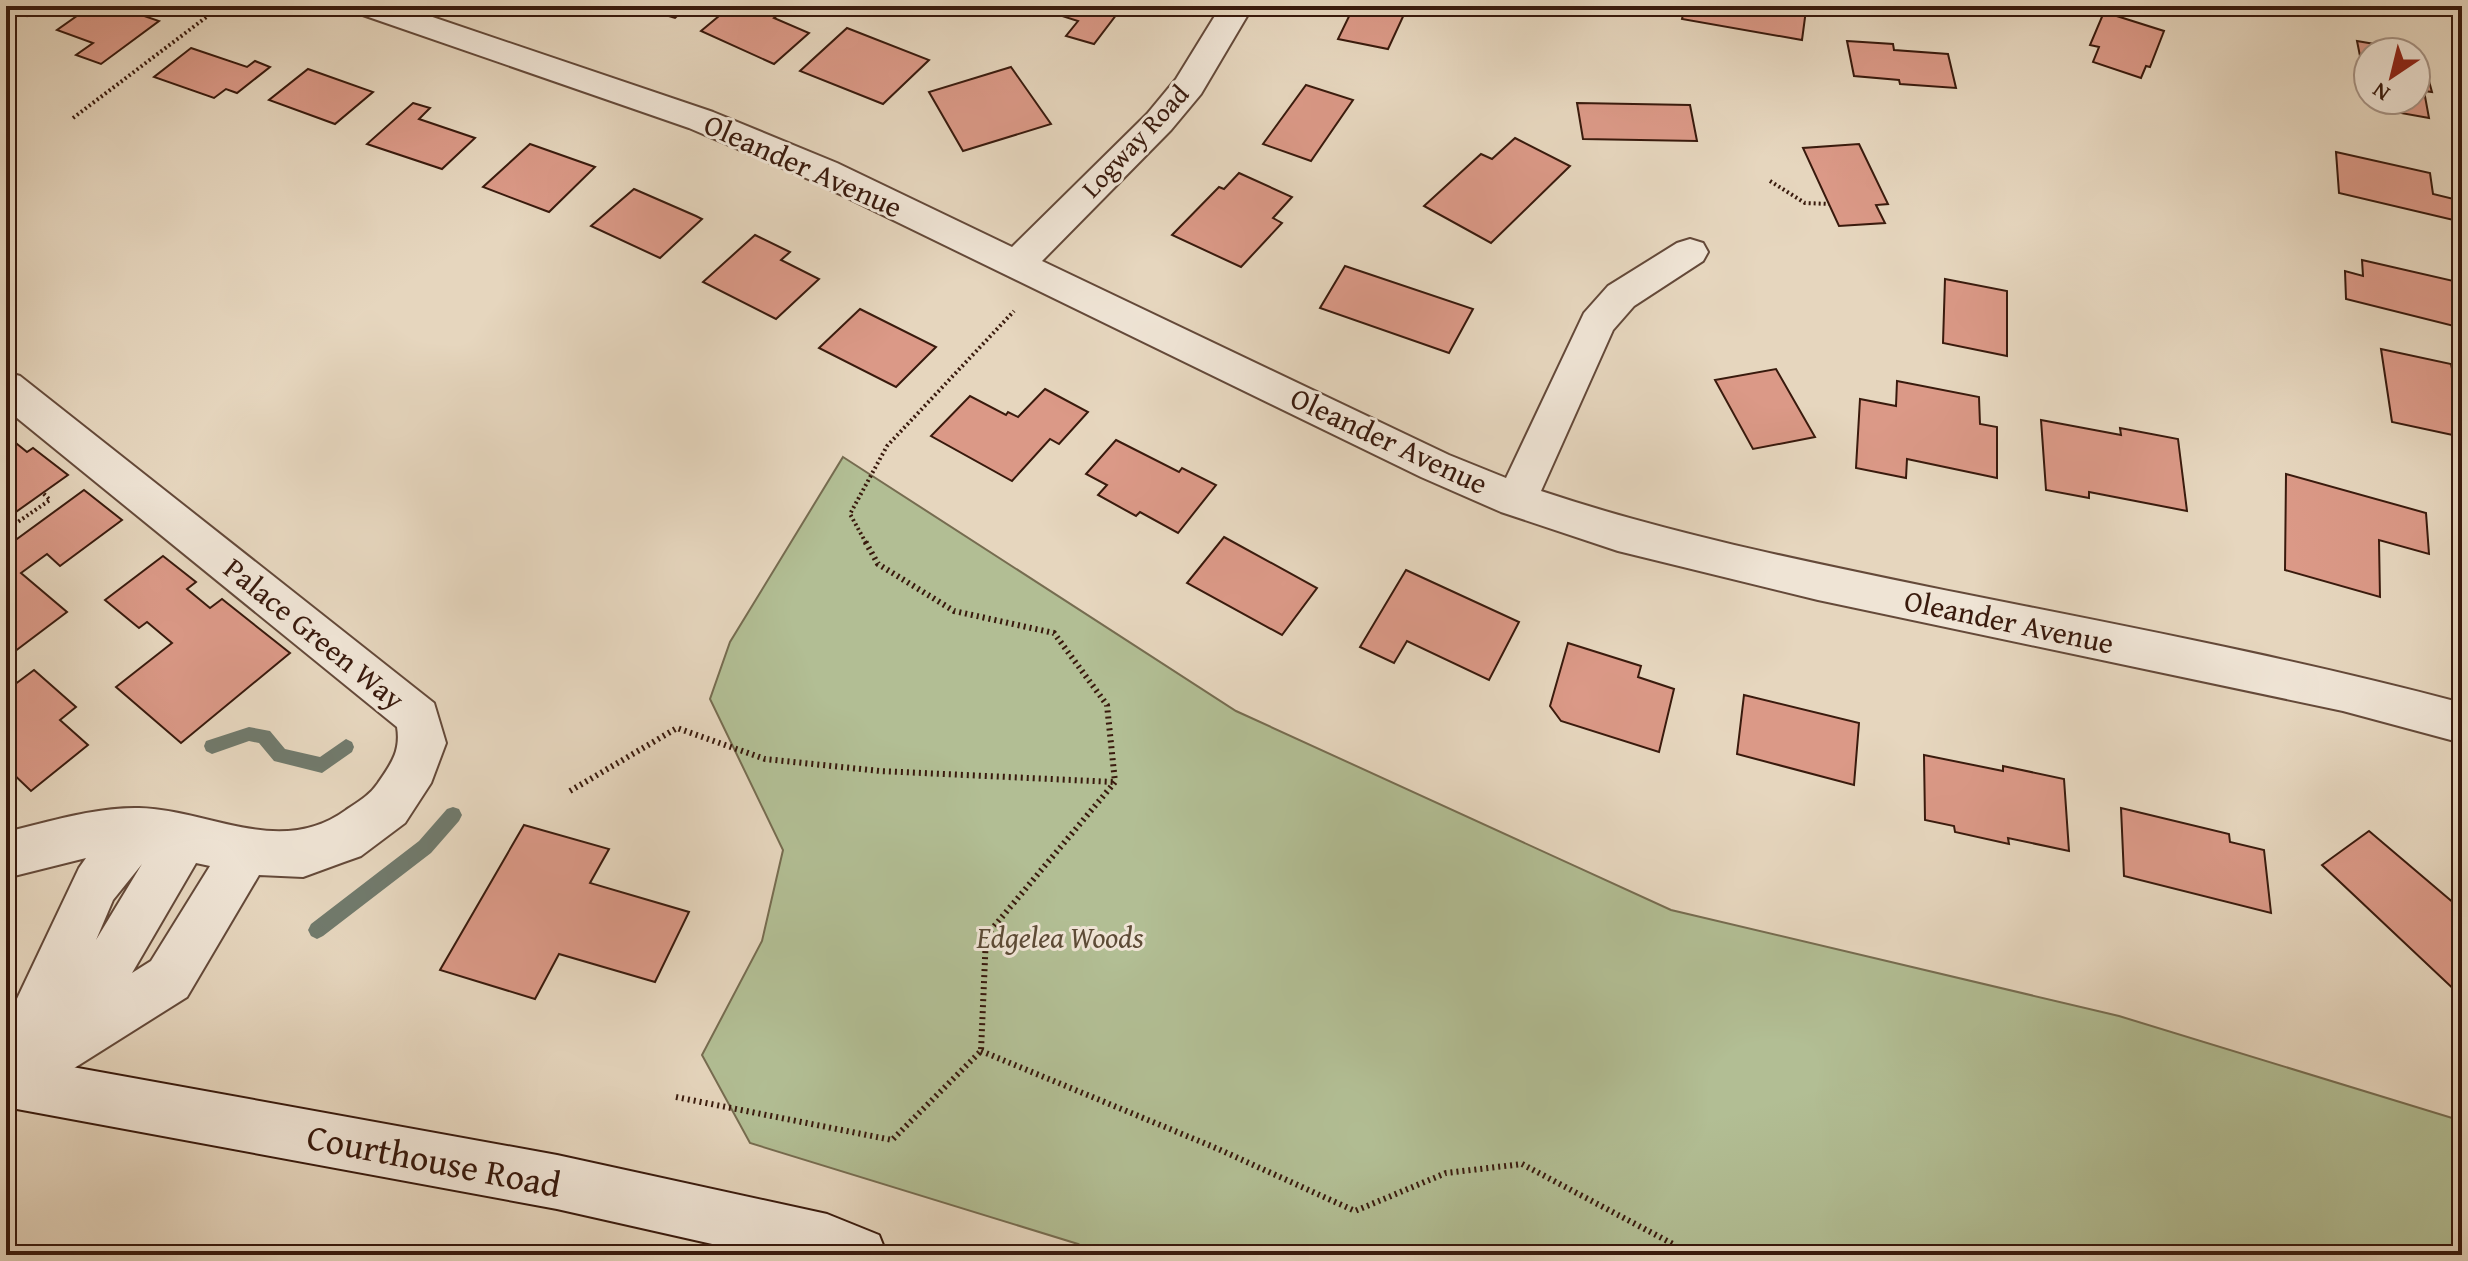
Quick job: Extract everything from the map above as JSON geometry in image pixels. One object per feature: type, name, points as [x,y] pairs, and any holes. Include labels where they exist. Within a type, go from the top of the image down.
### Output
[{"type":"street","name":"Oleander Avenue","points":[[368,6],[701,120],[825,172],[1421,459],[1516,500],[1608,531],[1818,582],[2343,691],[2462,723]]},
{"type":"street","name":"Logway Road","points":[[1017,264],[1159,122],[1189,86],[1237,6]]},
{"type":"street","points":[[1516,500],[1597,323],[1621,296],[1690,252]]},
{"type":"street","name":"Palace Green Way","points":[[6,387],[418,717],[423,743],[415,768],[388,808],[344,840],[303,854],[269,854],[161,834],[86,836],[6,855]]},
{"type":"street","points":[[6,1079],[103,975],[161,834]]},
{"type":"street","points":[[6,1079],[169,979],[247,850]]},
{"type":"street","name":"Courthouse Road","points":[[6,1079],[557,1182],[827,1242],[859,1255]]},
{"type":"path","points":[[73,118],[221,6]]},
{"type":"path","points":[[1770,181],[1805,203],[1829,204]]},
{"type":"path","points":[[676,1097],[892,1140],[981,1051],[986,936],[1115,782],[1107,705],[1054,633],[954,611],[878,564],[850,514],[887,446],[1014,311]]},
{"type":"path","points":[[6,530],[50,500],[43,493]]},
{"type":"path","points":[[570,791],[677,728],[765,759],[880,771],[1115,782]]},
{"type":"path","points":[[981,1051],[1216,1148],[1355,1211],[1446,1173],[1522,1164],[1673,1244],[1679,1255]]},
{"type":"green space","name":"Edgelea Woods","points":[[843,457],[1236,711],[1671,910],[2119,1016],[2462,1121],[2462,1255],[1098,1255],[1078,1244],[750,1143],[702,1055],[762,941],[783,850],[710,699],[730,642]]},
{"type":"building","points":[[6,6],[42,6],[27,16]]},
{"type":"building","points":[[91,6],[115,6],[159,21],[101,64],[76,55],[93,43],[57,30]]},
{"type":"building","points":[[635,6],[688,6],[675,18]]},
{"type":"building","points":[[731,6],[790,6],[774,18],[809,33],[774,64],[701,31]]},
{"type":"building","points":[[1068,6],[1123,6],[1094,44],[1066,36],[1078,21],[1062,16]]},
{"type":"building","points":[[1354,6],[1407,8],[1388,49],[1338,39]]},
{"type":"building","points":[[1685,6],[1782,6],[1806,10],[1802,40],[1682,19]]},
{"type":"building","points":[[2104,12],[2164,31],[2150,67],[2146,66],[2141,78],[2093,62],[2099,47],[2090,45]]},
{"type":"building","points":[[847,28],[929,60],[883,104],[800,71]]},
{"type":"building","points":[[1847,41],[1893,44],[1894,50],[1948,54],[1956,88],[1900,84],[1899,80],[1854,76]]},
{"type":"building","points":[[191,48],[247,67],[255,61],[270,67],[237,93],[226,89],[214,98],[154,77]]},
{"type":"building","points":[[1011,67],[1051,124],[963,151],[929,92]]},
{"type":"building","points":[[308,69],[373,92],[335,124],[269,100]]},
{"type":"building","points":[[1306,85],[1353,100],[1311,161],[1263,144]]},
{"type":"building","points":[[413,103],[430,108],[419,119],[475,138],[442,169],[367,144]]},
{"type":"building","points":[[1577,103],[1690,105],[1697,141],[1583,139]]},
{"type":"building","points":[[1515,138],[1570,166],[1491,243],[1424,206],[1481,154],[1492,159]]},
{"type":"building","points":[[530,144],[595,167],[549,212],[483,187]]},
{"type":"building","points":[[1859,144],[1888,204],[1876,205],[1885,223],[1839,226],[1803,148]]},
{"type":"building","points":[[2336,152],[2430,173],[2433,194],[2462,201],[2462,222],[2339,193]]},
{"type":"building","points":[[1239,173],[1292,197],[1273,218],[1282,223],[1241,267],[1172,235],[1219,187],[1224,189]]},
{"type":"building","points":[[634,189],[702,219],[660,258],[591,226]]},
{"type":"building","points":[[755,235],[790,252],[781,260],[819,279],[776,319],[703,282]]},
{"type":"building","points":[[2362,260],[2458,282],[2462,294],[2462,328],[2346,299],[2345,271],[2363,276]]},
{"type":"building","points":[[1345,266],[1473,309],[1449,353],[1320,308]]},
{"type":"building","points":[[1945,279],[2007,291],[2007,356],[1943,343]]},
{"type":"building","points":[[860,309],[936,347],[896,387],[819,348]]},
{"type":"building","points":[[2381,349],[2451,364],[2462,416],[2462,437],[2392,422]]},
{"type":"building","points":[[1776,369],[1815,437],[1753,449],[1715,380]]},
{"type":"building","points":[[1897,381],[1979,397],[1980,424],[1997,427],[1997,478],[1907,459],[1906,478],[1856,468],[1860,399],[1896,406]]},
{"type":"building","points":[[1045,389],[1088,412],[1059,444],[1050,439],[1012,481],[931,436],[970,396],[1006,415],[1008,412],[1018,417]]},
{"type":"building","points":[[2041,420],[2121,435],[2120,428],[2178,439],[2187,511],[2089,492],[2089,498],[2046,490]]},
{"type":"building","points":[[6,435],[27,452],[33,448],[68,475],[6,519]]},
{"type":"building","points":[[1116,440],[1179,472],[1182,468],[1216,485],[1178,533],[1140,512],[1136,516],[1098,495],[1107,485],[1086,474]]},
{"type":"building","points":[[2286,474],[2426,513],[2429,554],[2379,540],[2380,597],[2285,570]]},
{"type":"building","points":[[84,490],[122,520],[60,566],[47,554],[21,573],[67,612],[6,658],[6,547]]},
{"type":"building","points":[[1224,537],[1317,588],[1282,635],[1187,583]]},
{"type":"building","points":[[163,556],[196,582],[187,589],[210,608],[222,599],[290,653],[181,743],[116,687],[172,643],[147,622],[139,628],[105,600]]},
{"type":"building","points":[[1406,570],[1519,622],[1489,680],[1407,641],[1394,663],[1360,647]]},
{"type":"building","points":[[1568,643],[1641,666],[1638,677],[1674,689],[1659,752],[1561,721],[1550,706]]},
{"type":"building","points":[[34,670],[76,707],[60,720],[88,745],[31,791],[6,767],[6,691]]},
{"type":"building","points":[[1744,695],[1859,723],[1854,785],[1737,754]]},
{"type":"building","points":[[1924,755],[2003,771],[2003,766],[2064,779],[2069,851],[2008,838],[2009,844],[1955,832],[1954,826],[1925,820]]},
{"type":"building","points":[[2121,808],[2229,834],[2230,842],[2264,850],[2271,913],[2124,876]]},
{"type":"building","points":[[524,825],[609,849],[590,883],[689,912],[655,982],[559,954],[535,999],[440,970]]},
{"type":"building","points":[[2369,831],[2462,910],[2462,997],[2322,865]]},
{"type":"waterway","points":[[212,746],[249,734],[264,736],[280,756],[322,765],[346,747]]},
{"type":"waterway","points":[[317,930],[425,847],[453,815]]}]
